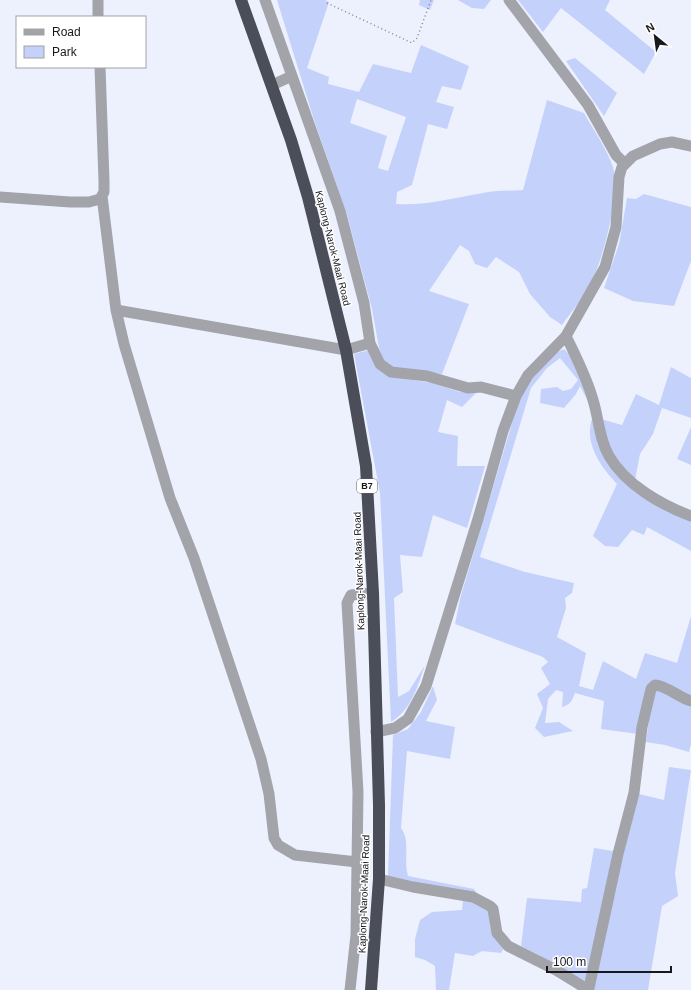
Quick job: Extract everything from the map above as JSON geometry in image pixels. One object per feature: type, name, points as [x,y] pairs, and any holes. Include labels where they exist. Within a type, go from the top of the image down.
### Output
[{"type":"highway","name":"Kaplong-Narok-Maai Road","points":[[241,0],[272,85],[308,197],[346,350],[366,466],[373,593],[379,879],[371,990]]},
{"type":"street","points":[[98,0],[98,16]]},
{"type":"street","points":[[265,0],[340,211],[362,296],[370,343],[380,364],[392,372],[427,376],[468,388],[481,387],[516,396]]},
{"type":"street","points":[[509,0],[588,105],[616,154],[624,163]]},
{"type":"street","points":[[100,68],[104,181],[102,196],[116,310],[124,344],[170,498],[196,566],[261,759],[269,794],[274,838],[278,845],[295,855],[357,862]]},
{"type":"street","points":[[272,85],[292,76]]},
{"type":"street","points":[[376,732],[396,728],[408,719],[426,686],[478,519],[503,431],[516,396],[528,375],[566,336],[606,267],[616,228],[619,178],[624,163],[633,156],[660,144],[672,142],[691,146]]},
{"type":"street","points":[[0,197],[82,202],[100,199],[102,196]]},
{"type":"street","points":[[116,310],[346,350],[370,343]]},
{"type":"street","points":[[566,336],[589,389],[608,455],[619,470],[632,482],[656,499],[691,516]]},
{"type":"street","points":[[350,990],[356,935],[358,792],[347,603],[350,595],[373,593]]},
{"type":"street","points":[[379,879],[413,887],[473,897],[482,901],[493,909],[497,933],[508,946],[556,970],[582,986],[589,988],[618,854],[634,793],[642,727],[651,689],[655,685],[660,686],[682,698],[691,701]]},
{"type":"path","points":[[327,3],[412,43],[417,38],[431,0]]},
{"type":"green space","points":[[277,0],[325,0],[329,2],[307,68],[329,77],[328,84],[359,92],[373,64],[411,73],[421,45],[469,66],[461,90],[442,86],[436,102],[454,107],[447,129],[428,124],[412,185],[397,192],[396,204],[428,203],[488,192],[523,190],[547,100],[584,113],[600,139],[613,167],[615,193],[605,244],[595,274],[584,295],[562,325],[550,317],[530,294],[519,272],[496,257],[487,268],[475,264],[469,251],[460,245],[429,291],[469,304],[442,374],[393,370],[384,362],[379,348],[372,309],[347,215],[314,120]],"holes":[[[357,99],[406,117],[388,171],[378,168],[387,136],[350,123]]]},
{"type":"green space","points":[[420,0],[434,0],[430,10],[419,5]]},
{"type":"green space","points":[[458,0],[491,0],[484,9],[472,8]]},
{"type":"green space","points":[[518,0],[610,0],[605,10],[656,52],[644,74],[561,8],[543,32]]},
{"type":"green space","points":[[575,58],[617,93],[604,116],[566,61]]},
{"type":"green space","points":[[644,194],[691,207],[691,261],[674,306],[633,301],[604,288],[619,244],[627,198],[636,199]]},
{"type":"green space","points":[[564,349],[573,358],[592,409],[580,386],[576,394],[564,408],[540,403],[541,389],[557,387],[563,391],[571,389],[578,380],[560,358],[547,368],[531,388],[480,557],[525,572],[574,583],[572,593],[565,598],[566,608],[557,637],[586,653],[579,686],[593,690],[603,661],[636,679],[645,653],[677,663],[691,616],[691,698],[653,682],[638,734],[601,729],[604,701],[575,693],[570,702],[562,707],[563,692],[556,690],[548,699],[545,723],[559,722],[573,731],[544,737],[535,728],[543,708],[537,694],[550,684],[541,668],[548,662],[543,657],[455,624],[460,599],[520,396],[538,368],[550,357]]},
{"type":"green space","points":[[369,350],[391,377],[433,383],[460,392],[477,392],[462,407],[447,400],[438,432],[458,436],[457,466],[485,466],[467,528],[433,515],[422,557],[400,555],[403,592],[394,598],[398,697],[409,691],[425,665],[409,704],[398,717],[391,722],[380,493],[354,354]]},
{"type":"green space","points":[[671,367],[691,378],[691,418],[662,408],[653,434],[640,454],[635,480],[612,457],[601,419],[622,425],[636,394],[659,405]]},
{"type":"green space","points":[[592,419],[598,445],[606,460],[691,521],[691,551],[647,527],[644,535],[632,530],[618,547],[605,546],[593,536],[617,484],[600,463],[592,446],[590,428]]},
{"type":"green space","points":[[691,427],[691,465],[677,459]]},
{"type":"green space","points":[[433,686],[437,700],[426,721],[455,727],[450,759],[407,751],[401,828],[406,839],[406,864],[408,876],[474,889],[478,896],[388,877],[393,735],[408,729],[421,712]]},
{"type":"green space","points":[[655,691],[661,691],[691,704],[691,744],[689,752],[665,745],[646,742],[652,696]]},
{"type":"green space","points":[[669,767],[691,770],[675,873],[678,896],[662,906],[648,990],[591,990],[639,794],[664,800]]},
{"type":"green space","points":[[594,848],[613,851],[588,982],[582,983],[554,963],[521,946],[527,898],[581,902],[582,889],[587,888]]},
{"type":"green space","points":[[463,900],[481,903],[489,910],[504,948],[501,953],[482,951],[473,956],[455,953],[449,990],[436,990],[435,966],[425,960],[415,957],[415,939],[420,920],[432,912],[462,910]]}]
